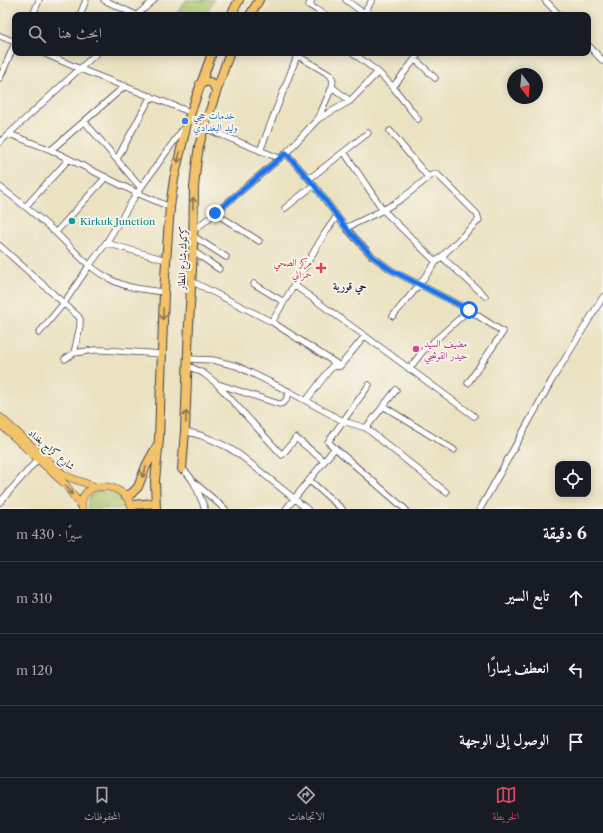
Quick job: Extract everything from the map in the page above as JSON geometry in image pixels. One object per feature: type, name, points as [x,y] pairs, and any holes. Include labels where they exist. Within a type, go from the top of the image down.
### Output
[{"type":"highway","points":[[252,12],[260,0]]},
{"type":"highway","points":[[232,12],[237,2]]},
{"type":"highway","name":"كركوك,شارع المطار","points":[[156,506],[155,481],[159,444],[164,292],[170,207],[177,165],[190,112],[211,56]]},
{"type":"highway","points":[[213,56],[215,61],[226,63]]},
{"type":"highway","name":"كركوك,شارع المطار","points":[[182,470],[196,167],[199,146],[204,128],[229,56]]},
{"type":"highway","points":[[200,84],[206,81],[211,82],[216,91]]},
{"type":"highway","points":[[125,495],[134,492],[138,487],[146,466],[159,444]]},
{"type":"highway","points":[[132,507],[156,506]]},
{"type":"main road","name":"شارع كراج بغداد","points":[[0,417],[59,471],[72,478],[96,487],[111,487],[125,495]]},
{"type":"main road","name":"شارع كراج بغداد","points":[[0,424],[38,458],[67,487],[81,508]]},
{"type":"main road","points":[[81,508],[82,498],[90,489],[96,487]]},
{"type":"main road","points":[[125,495],[132,507]]},
{"type":"street","points":[[34,12],[39,0]]},
{"type":"street","points":[[81,12],[86,0]]},
{"type":"street","points":[[104,0],[130,12]]},
{"type":"street","points":[[140,12],[154,0]]},
{"type":"street","points":[[312,0],[309,5],[320,12]]},
{"type":"street","points":[[346,0],[361,12]]},
{"type":"street","points":[[365,12],[372,0]]},
{"type":"street","points":[[544,0],[556,12]]},
{"type":"street","points":[[0,36],[12,41]]},
{"type":"street","points":[[591,48],[603,61]]},
{"type":"street","points":[[0,78],[12,49]]},
{"type":"street","points":[[50,56],[190,112]]},
{"type":"street","points":[[60,60],[62,56]]},
{"type":"street","points":[[0,142],[94,56]]},
{"type":"street","points":[[260,151],[294,56]]},
{"type":"street","points":[[298,56],[330,75],[333,80],[332,87],[318,119]]},
{"type":"street","points":[[357,56],[378,72],[393,87],[418,119]]},
{"type":"street","points":[[393,87],[417,56]]},
{"type":"street","points":[[419,56],[435,78]]},
{"type":"street","points":[[226,257],[193,234],[215,213],[286,153],[318,119],[350,101],[378,72]]},
{"type":"street","points":[[51,150],[125,86]]},
{"type":"street","points":[[332,87],[350,101]]},
{"type":"street","points":[[117,159],[151,96]]},
{"type":"street","points":[[84,121],[117,159],[139,190]]},
{"type":"street","points":[[39,333],[64,303],[106,243],[139,190],[187,123]]},
{"type":"street","points":[[204,128],[279,158]]},
{"type":"street","points":[[390,131],[428,178]]},
{"type":"street","points":[[309,179],[368,133]]},
{"type":"street","points":[[9,134],[51,150],[106,177],[139,190],[170,207]]},
{"type":"street","points":[[344,152],[383,210],[436,262]]},
{"type":"street","points":[[286,153],[314,185],[346,228],[380,263],[469,310],[503,332],[468,383]]},
{"type":"street","points":[[26,206],[69,159]]},
{"type":"street","points":[[346,228],[400,200],[432,174],[437,174],[477,214],[479,220],[436,262],[393,316]]},
{"type":"street","points":[[56,232],[106,177]]},
{"type":"street","points":[[285,208],[314,185]]},
{"type":"street","points":[[0,187],[26,206],[56,232],[89,266],[108,278],[123,285],[164,292]]},
{"type":"street","points":[[215,213],[259,241]]},
{"type":"street","points":[[272,322],[325,232],[337,216]]},
{"type":"street","points":[[106,243],[166,260]]},
{"type":"street","points":[[0,246],[78,316],[80,326],[74,353]]},
{"type":"street","points":[[192,251],[219,270]]},
{"type":"street","points":[[442,256],[485,296]]},
{"type":"street","points":[[191,281],[272,322],[336,365]]},
{"type":"street","points":[[254,284],[284,302]]},
{"type":"street","points":[[294,285],[474,416]]},
{"type":"street","points":[[480,509],[552,380],[603,298]]},
{"type":"street","points":[[409,369],[423,351],[469,310]]},
{"type":"street","points":[[306,400],[336,365],[365,336]]},
{"type":"street","points":[[65,359],[74,353],[94,350],[162,354]]},
{"type":"street","points":[[188,362],[209,360],[229,364],[249,371],[343,421],[366,428],[446,492]]},
{"type":"street","points":[[188,362],[216,383],[282,455],[296,438],[324,461]]},
{"type":"street","points":[[216,383],[279,404],[285,402],[290,392]]},
{"type":"street","points":[[369,384],[328,442],[405,509]]},
{"type":"street","points":[[366,428],[396,390]]},
{"type":"street","points":[[383,406],[454,450]]},
{"type":"street","points":[[185,431],[210,438],[232,449],[307,509]]},
{"type":"street","points":[[286,509],[335,448]]},
{"type":"street","points":[[0,502],[38,458]]},
{"type":"street","points":[[182,470],[190,475],[205,509]]},
{"type":"street","points":[[309,480],[342,509]]},
{"type":"street","points":[[193,481],[225,509]]},
{"type":"green space","points":[[186,0],[214,0],[207,12],[178,12]]},
{"type":"green space","points":[[101,491],[109,492],[119,498],[122,501],[124,509],[88,509],[90,497],[94,493]]},
{"type":"place","name":"خدمات حجي وليد البغدادي","points":[[185,121]]},
{"type":"place","name":"Kirkuk Junction","points":[[72,221]]},
{"type":"place","name":"مركز الصحي حمزالي","points":[[321,268]]},
{"type":"place","name":"مضيف السيد حيدر القوشجي","points":[[416,349]]},
{"type":"district","name":"حي قورية","points":[[350,286]]},
{"type":"route","points":[[215,213],[286,153],[314,185],[357,241],[380,263],[469,310]]}]
